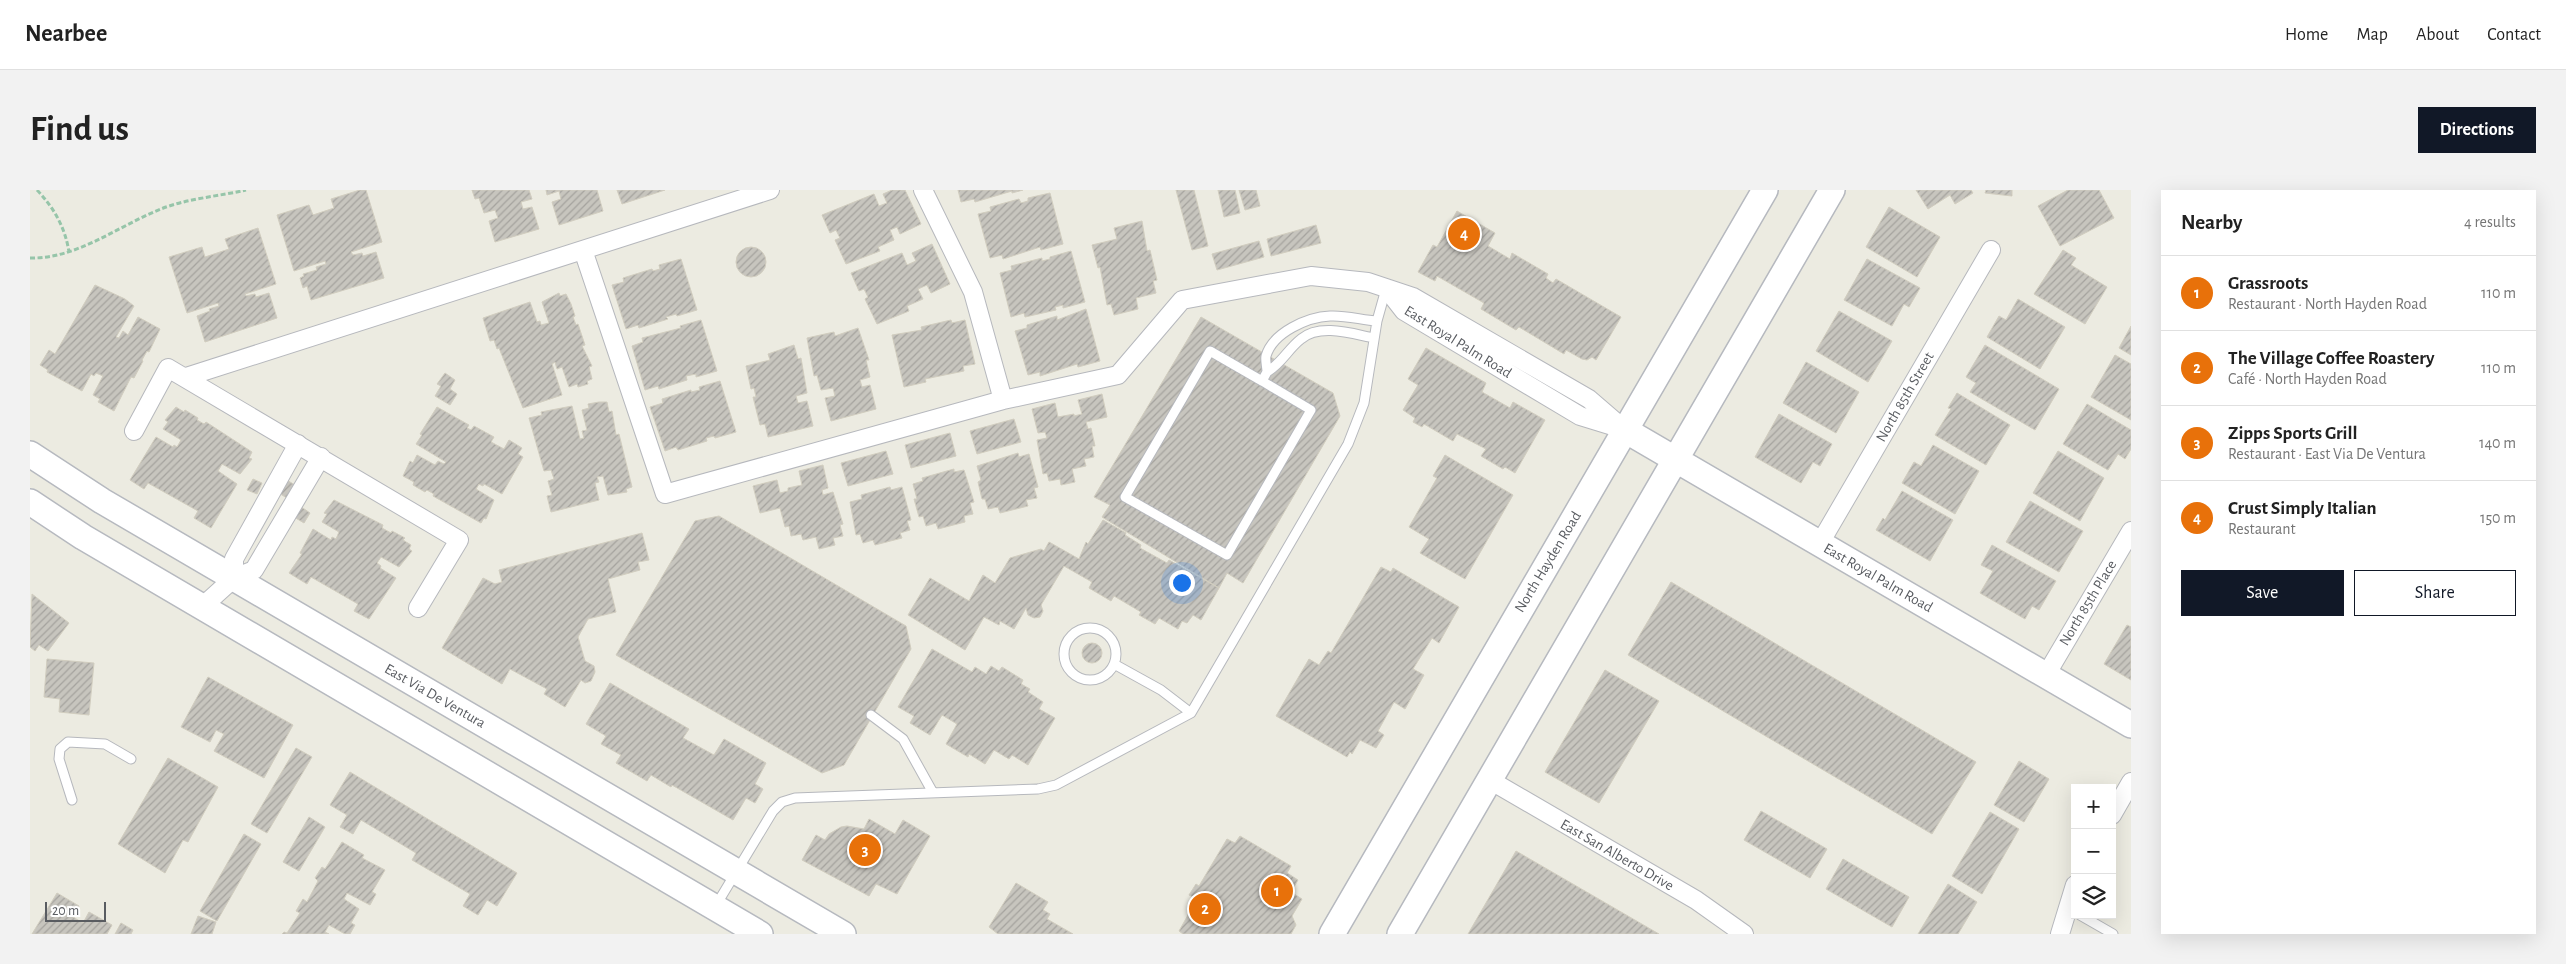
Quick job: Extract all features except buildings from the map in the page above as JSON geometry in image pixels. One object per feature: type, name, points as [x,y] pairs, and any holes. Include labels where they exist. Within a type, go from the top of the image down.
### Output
[{"type":"main road","name":"North Hayden Road","points":[[1332,934],[1764,190]]},
{"type":"main road","points":[[1400,934],[1488,779],[1677,459],[1832,190]]},
{"type":"main road","name":"East Royal Palm Road","points":[[1626,430],[2131,725]]},
{"type":"main road","name":"East Via De Ventura","points":[[30,454],[102,501],[843,934]]},
{"type":"main road","points":[[30,502],[84,537],[202,607],[760,934]]},
{"type":"street","points":[[186,377],[770,190]]},
{"type":"street","points":[[923,190],[972,292],[1002,400]]},
{"type":"street","name":"East Royal Palm Road","points":[[583,250],[665,494],[1002,400],[1118,375],[1182,300],[1311,276],[1368,282],[1413,297],[1589,399],[1626,430]]},
{"type":"street","name":"North 85th Street","points":[[1820,543],[1991,250]]},
{"type":"street","points":[[134,431],[168,368],[459,540],[418,608]]},
{"type":"street","points":[[234,578],[234,559],[298,444]]},
{"type":"street","points":[[202,607],[234,578],[254,570],[321,457]]},
{"type":"street","name":"North 85th Place","points":[[2046,675],[2131,531]]},
{"type":"street","name":"East San Alberto Drive","points":[[1488,779],[1696,900],[1744,934]]},
{"type":"street","points":[[2116,808],[2131,782]]},
{"type":"street","points":[[2060,934],[2071,917]]},
{"type":"lane","points":[[715,907],[773,811],[782,802],[795,798],[932,791],[1038,789],[1056,785],[1190,713],[1348,444],[1364,402],[1377,321],[1386,288]]},
{"type":"lane","points":[[1267,372],[1266,356],[1276,341],[1293,327],[1312,319],[1331,316],[1377,321]]},
{"type":"lane","points":[[1262,381],[1267,372],[1280,364],[1302,337],[1318,332],[1334,331],[1374,338]]},
{"type":"lane","points":[[1210,351],[1262,381],[1311,410],[1226,555],[1125,497],[1210,351]]},
{"type":"lane","points":[[1087,628],[1104,632],[1115,646],[1114,664],[1110,671],[1096,680],[1079,678],[1067,667],[1064,659],[1066,643],[1071,636],[1087,628]]},
{"type":"lane","points":[[1114,664],[1161,690],[1190,713]]},
{"type":"lane","points":[[871,715],[903,739],[932,791]]},
{"type":"lane","points":[[72,800],[58,759],[60,749],[68,742],[105,744],[132,759]]},
{"type":"lane","points":[[2086,919],[2113,934]]},
{"type":"path","points":[[38,190],[53,207],[67,238],[69,252]]},
{"type":"path","points":[[30,258],[43,258],[69,252],[162,208],[246,190]]},
{"type":"place","name":"Crust Simply Italian","points":[[1464,234]]},
{"type":"place","name":"Zipps Sports Grill","points":[[865,850]]},
{"type":"place","name":"Grassroots","points":[[1277,891]]},
{"type":"place","name":"The Village Coffee Roastery","points":[[1205,909]]}]
